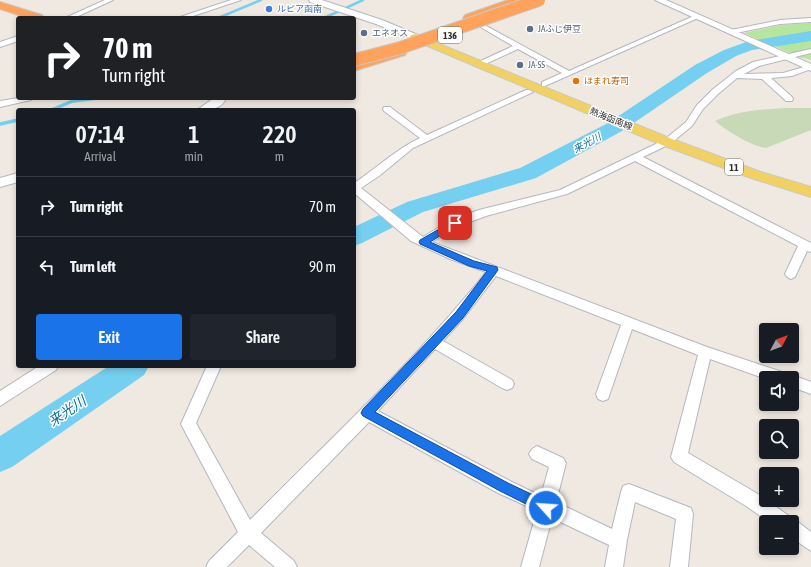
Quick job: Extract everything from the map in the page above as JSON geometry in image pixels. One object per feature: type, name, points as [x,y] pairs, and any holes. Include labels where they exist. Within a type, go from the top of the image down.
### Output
[{"type":"highway","name":"136","points":[[356,59],[519,0]]},
{"type":"highway","points":[[356,59],[400,48],[539,0]]},
{"type":"highway","name":"136","points":[[356,67],[428,43],[545,0]]},
{"type":"highway","points":[[0,5],[32,16]]},
{"type":"highway","points":[[0,13],[16,18]]},
{"type":"main road","name":"熱海函南線","points":[[415,37],[590,111],[663,140],[753,174],[811,192]]},
{"type":"street","points":[[73,16],[110,0]]},
{"type":"street","points":[[186,16],[238,0]]},
{"type":"street","points":[[313,0],[379,22],[415,37]]},
{"type":"street","points":[[659,0],[810,68]]},
{"type":"street","points":[[545,84],[696,16]]},
{"type":"street","points":[[734,34],[780,22],[811,20]]},
{"type":"street","points":[[479,24],[569,74]]},
{"type":"street","points":[[0,45],[16,39]]},
{"type":"street","points":[[478,64],[519,46]]},
{"type":"street","points":[[419,240],[455,223],[483,213],[563,192],[635,157],[689,124],[700,107],[715,92],[735,76],[756,64],[783,55],[811,51]]},
{"type":"street","points":[[735,76],[784,75],[810,68]]},
{"type":"street","points":[[764,76],[790,100]]},
{"type":"street","points":[[356,187],[376,174],[401,152],[425,138],[529,92]]},
{"type":"street","points":[[0,104],[19,100]]},
{"type":"street","points":[[207,108],[219,100]]},
{"type":"street","points":[[387,109],[425,138]]},
{"type":"street","points":[[635,157],[808,246],[791,274]]},
{"type":"street","points":[[0,183],[16,177]]},
{"type":"street","points":[[361,199],[419,240],[472,264],[494,270],[705,352],[761,371]]},
{"type":"street","points":[[214,567],[367,413],[460,315],[494,270]]},
{"type":"street","points":[[603,394],[628,322]]},
{"type":"street","points":[[434,342],[507,384]]},
{"type":"street","points":[[705,352],[679,457],[752,500],[773,515]]},
{"type":"street","points":[[0,399],[48,368]]},
{"type":"street","points":[[213,368],[188,424],[248,533],[288,567]]},
{"type":"street","points":[[799,384],[811,388]]},
{"type":"street","points":[[367,413],[504,487],[546,508],[618,540]]},
{"type":"street","points":[[530,567],[558,463],[537,454]]},
{"type":"street","points":[[614,567],[618,540],[629,492],[684,514],[679,567]]},
{"type":"street","points":[[799,533],[811,542]]},
{"type":"green space","points":[[811,23],[811,60],[799,57],[744,33],[782,25]]},
{"type":"green space","points":[[786,108],[811,108],[811,130],[766,148],[739,138],[715,121],[724,117],[742,113]]},
{"type":"waterway","points":[[223,16],[261,0]]},
{"type":"waterway","points":[[328,16],[363,0]]},
{"type":"waterway","name":"来光川","points":[[356,236],[415,207],[528,173],[615,127],[701,69],[730,53],[749,46],[811,36]]},
{"type":"waterway","points":[[56,108],[73,101],[81,100]]},
{"type":"waterway","points":[[0,124],[16,120]]},
{"type":"waterway","name":"来光川","points":[[0,455],[131,368]]},
{"type":"place","name":"ルピア函南","points":[[269,9]]},
{"type":"place","name":"JAふじ伊豆","points":[[530,29]]},
{"type":"place","name":"エネオス","points":[[364,33]]},
{"type":"place","name":"JA-SS","points":[[520,65]]},
{"type":"place","name":"ほまれ寿司","points":[[576,81]]},
{"type":"route","points":[[455,223],[423,242],[472,264],[494,270],[460,315],[367,413],[546,508]]}]
